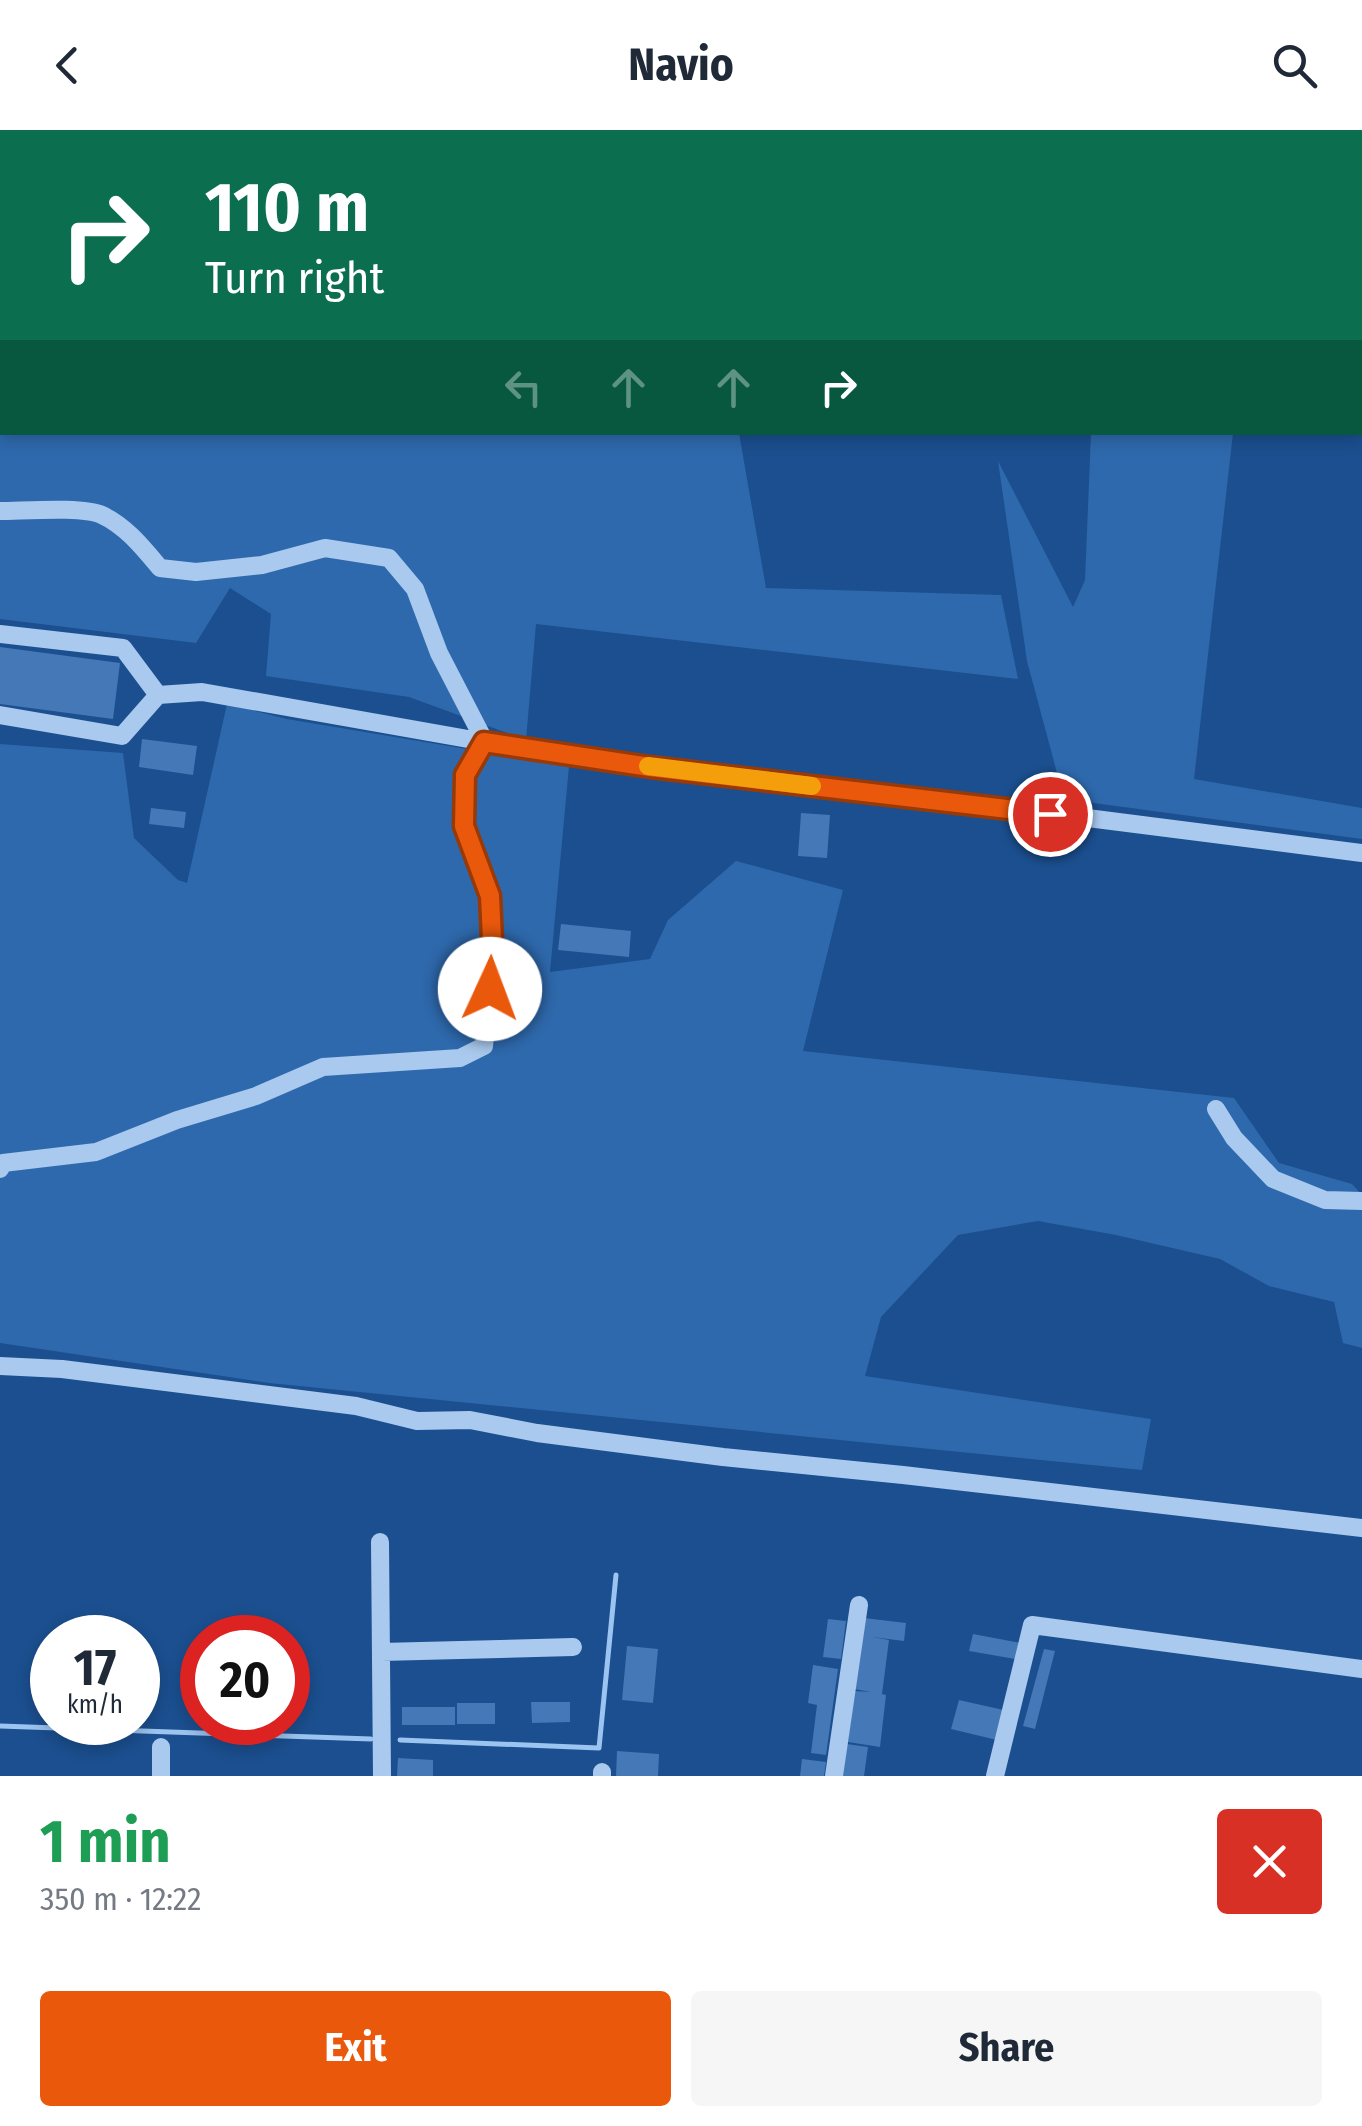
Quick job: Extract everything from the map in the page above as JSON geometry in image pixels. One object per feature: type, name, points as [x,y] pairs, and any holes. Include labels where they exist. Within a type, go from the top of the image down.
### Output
[{"type":"street","points":[[0,511],[100,514],[138,541],[160,568],[196,572],[262,565],[324,548],[389,558],[415,589],[439,653],[484,742]]},
{"type":"street","points":[[0,634],[123,648],[158,695]]},
{"type":"street","points":[[0,716],[122,736],[158,695],[202,692],[650,767],[1362,853]]},
{"type":"street","points":[[1,1165],[96,1152],[177,1120],[256,1096],[323,1067],[460,1058],[484,1046],[493,961],[490,896],[464,826],[465,775],[484,742]]},
{"type":"street","points":[[1216,1109],[1234,1138],[1273,1179],[1325,1200],[1362,1201]]},
{"type":"street","points":[[0,1366],[62,1369],[356,1406],[417,1422],[470,1420],[537,1433],[705,1454],[1362,1528]]},
{"type":"street","points":[[380,1542],[382,1776]]},
{"type":"street","points":[[834,1776],[859,1604]]},
{"type":"street","points":[[994,1776],[1032,1625],[1362,1668]]},
{"type":"street","points":[[381,1652],[573,1647]]},
{"type":"street","points":[[161,1748],[161,1776]]},
{"type":"shaded area","points":[[0,435],[739,435],[766,588],[1001,595],[1018,679],[536,624],[526,740],[409,697],[266,676],[271,614],[230,588],[196,643],[0,619]]},
{"type":"shaded area","points":[[1091,435],[1233,435],[1194,779],[1362,808],[1362,839],[1064,799],[1027,661],[998,461],[1073,607],[1085,580]]},
{"type":"shaded area","points":[[227,704],[287,719],[569,766],[550,972],[650,959],[668,920],[736,861],[843,890],[803,1051],[1234,1098],[1279,1163],[1352,1184],[1362,1195],[1362,1348],[1343,1343],[1334,1302],[1269,1286],[1220,1259],[1038,1221],[958,1235],[881,1317],[865,1376],[1151,1419],[1142,1470],[269,1383],[0,1343],[0,744],[123,753],[134,838],[178,880],[187,883]]},
{"type":"building","points":[[0,647],[120,663],[113,719],[0,704]]},
{"type":"building","points":[[142,739],[197,746],[193,775],[139,767]]},
{"type":"building","points":[[151,808],[186,812],[184,828],[149,824]]},
{"type":"building","points":[[801,813],[830,815],[827,858],[798,856]]},
{"type":"building","points":[[561,924],[631,931],[629,957],[558,950]]},
{"type":"building","points":[[864,1618],[906,1623],[904,1641],[872,1637],[889,1640],[880,1747],[848,1742],[854,1691],[871,1692],[854,1689]]},
{"type":"building","points":[[828,1619],[846,1621],[841,1659],[823,1657]]},
{"type":"building","points":[[973,1634],[1026,1644],[1021,1660],[969,1651]]},
{"type":"building","points":[[627,1646],[658,1649],[653,1703],[622,1700]]},
{"type":"building","points":[[1044,1649],[1055,1651],[1035,1729],[1023,1726]]},
{"type":"building","points":[[813,1665],[838,1669],[826,1755],[811,1753],[817,1705],[808,1703]]},
{"type":"building","points":[[959,1700],[1008,1711],[1001,1741],[951,1729]]},
{"type":"building","points":[[531,1702],[570,1702],[570,1722],[532,1723]]},
{"type":"building","points":[[457,1703],[495,1703],[495,1724],[457,1724]]},
{"type":"building","points":[[402,1707],[455,1707],[455,1725],[402,1725]]},
{"type":"building","points":[[847,1744],[868,1747],[864,1776],[843,1776]]},
{"type":"building","points":[[617,1751],[659,1754],[658,1776],[616,1776]]},
{"type":"building","points":[[398,1758],[433,1760],[433,1776],[397,1776]]},
{"type":"building","points":[[802,1759],[826,1762],[824,1776],[800,1776]]},
{"type":"waterway","points":[[400,1740],[599,1748],[616,1575]]},
{"type":"waterway","points":[[0,1726],[371,1739]]},
{"type":"slow traffic","points":[[648,766],[812,786]]},
{"type":"route","points":[[490,989],[490,896],[464,826],[465,775],[484,742],[650,767],[1050,814]]}]
